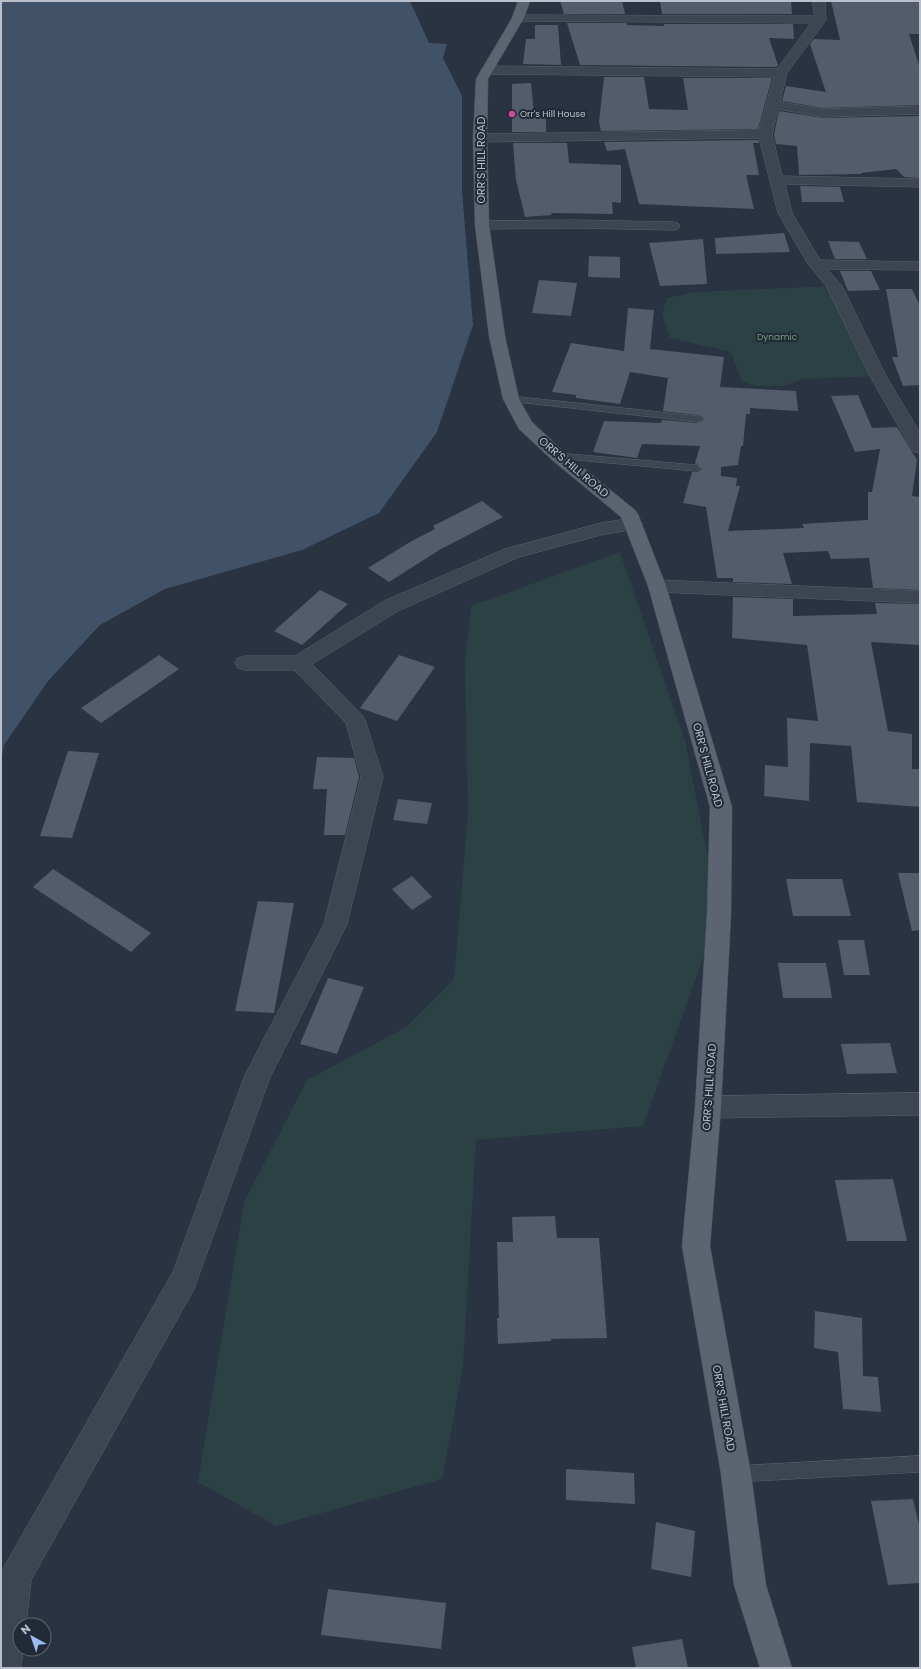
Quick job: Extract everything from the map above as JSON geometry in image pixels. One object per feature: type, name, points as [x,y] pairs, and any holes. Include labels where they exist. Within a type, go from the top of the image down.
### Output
[{"type":"main road","name":"ORR’S HILL ROAD","points":[[521,10],[482,79],[480,138],[482,225],[497,336],[511,399],[525,425],[558,456],[629,514],[657,586],[721,807],[719,914],[708,1107],[696,1246],[736,1474],[750,1585],[776,1668]]},
{"type":"street","points":[[819,1],[820,20],[781,73],[765,134],[785,213],[815,264],[834,286],[878,376],[920,448]]},
{"type":"street","points":[[521,10],[820,20]]},
{"type":"street","points":[[487,70],[781,73]]},
{"type":"street","points":[[772,104],[823,112],[920,110]]},
{"type":"street","points":[[480,138],[765,134]]},
{"type":"street","points":[[776,180],[920,183]]},
{"type":"street","points":[[482,225],[574,224],[673,226]]},
{"type":"street","points":[[815,264],[920,266]]},
{"type":"street","points":[[245,663],[299,663],[391,606],[512,553],[601,529],[634,524]]},
{"type":"street","points":[[657,586],[920,597]]},
{"type":"street","points":[[5,1668],[16,1576],[184,1279],[258,1075],[335,924],[372,777],[355,720],[299,663]]},
{"type":"street","points":[[708,1107],[920,1104]]},
{"type":"lane","points":[[511,399],[697,419]]},
{"type":"lane","points":[[558,456],[696,468]]},
{"type":"lane","points":[[736,1474],[920,1464]]},
{"type":"green space","name":"Dynamic","points":[[834,286],[878,376],[804,379],[783,386],[757,386],[742,382],[731,352],[670,338],[662,314],[667,298],[694,292]]},
{"type":"green space","points":[[620,552],[685,741],[719,914],[643,1126],[476,1140],[463,1367],[442,1479],[276,1526],[198,1482],[244,1202],[307,1080],[406,1027],[454,979],[468,813],[465,661],[471,606]]},
{"type":"water","points":[[1,1],[410,1],[429,43],[447,44],[443,58],[462,96],[462,191],[473,325],[437,432],[379,513],[302,550],[165,589],[100,625],[48,681],[4,745],[1,762]]},
{"type":"building","points":[[560,1],[622,1],[625,14],[564,14]]},
{"type":"building","points":[[660,1],[791,1],[792,14],[662,14]]},
{"type":"building","points":[[831,1],[920,1],[920,34],[909,34],[920,68],[920,105],[823,108],[782,101],[786,86],[826,92],[810,44],[814,39],[840,40]]},
{"type":"building","points":[[567,23],[627,23],[627,25],[664,26],[664,24],[793,24],[794,39],[769,38],[778,65],[776,67],[580,65]]},
{"type":"building","points":[[535,25],[558,25],[561,65],[523,64],[526,39],[535,39]]},
{"type":"building","points":[[604,77],[644,77],[649,109],[688,110],[683,78],[772,78],[758,129],[601,131],[599,122]]},
{"type":"building","points":[[531,83],[534,114],[546,114],[546,132],[512,132],[512,84]]},
{"type":"building","points":[[779,111],[823,118],[920,116],[920,178],[904,177],[896,169],[861,173],[862,174],[799,175],[797,146],[776,144],[774,134]]},
{"type":"building","points":[[758,140],[759,143],[753,143],[759,175],[746,175],[754,209],[639,204],[625,149],[607,151],[604,142]]},
{"type":"building","points":[[513,143],[567,143],[569,163],[621,165],[621,203],[612,202],[613,214],[551,213],[552,215],[525,217],[516,180]]},
{"type":"building","points":[[800,186],[840,187],[844,202],[802,202]]},
{"type":"building","points":[[784,233],[790,252],[716,254],[715,238]]},
{"type":"building","points":[[703,239],[707,284],[660,286],[649,243]]},
{"type":"building","points":[[828,241],[859,242],[867,259],[835,259]]},
{"type":"building","points":[[589,256],[620,257],[620,278],[588,277]]},
{"type":"building","points":[[840,271],[871,271],[880,290],[848,291]]},
{"type":"building","points":[[539,280],[577,283],[571,316],[532,313]]},
{"type":"building","points":[[886,289],[912,289],[920,306],[920,385],[903,386],[892,357],[898,357]]},
{"type":"building","points":[[628,308],[654,310],[650,349],[724,357],[720,387],[796,391],[798,411],[750,408],[750,414],[746,414],[743,446],[741,446],[738,465],[721,467],[721,476],[737,478],[736,486],[740,486],[728,531],[804,528],[802,524],[868,520],[868,492],[872,492],[880,449],[855,452],[831,396],[858,395],[872,428],[897,427],[917,460],[912,496],[920,497],[920,590],[873,588],[869,558],[831,559],[828,551],[783,553],[792,584],[733,582],[733,578],[717,578],[706,507],[683,503],[692,472],[697,472],[702,469],[695,463],[700,446],[642,444],[637,458],[593,452],[604,421],[661,423],[662,420],[697,423],[703,420],[703,418],[697,415],[663,411],[668,378],[630,372],[620,404],[576,398],[576,395],[552,392],[571,343],[624,351]]},
{"type":"building","points":[[482,501],[503,517],[441,549],[389,582],[368,568],[410,542],[435,529],[433,526]]},
{"type":"building","points":[[320,590],[348,604],[302,645],[274,631]]},
{"type":"building","points":[[733,597],[793,599],[793,616],[877,614],[875,603],[920,604],[920,645],[871,642],[888,731],[912,734],[912,769],[920,769],[920,807],[857,802],[851,746],[810,743],[809,801],[764,796],[765,765],[788,767],[787,718],[818,721],[807,645],[732,638]]},
{"type":"building","points":[[159,655],[179,669],[101,723],[81,708]]},
{"type":"building","points":[[399,655],[435,667],[397,721],[360,708]]},
{"type":"building","points":[[68,751],[99,753],[72,838],[40,836]]},
{"type":"building","points":[[317,757],[354,758],[359,777],[345,835],[324,835],[327,789],[313,789]]},
{"type":"building","points":[[398,799],[432,803],[427,824],[393,820]]},
{"type":"building","points":[[53,869],[151,933],[131,952],[33,887]]},
{"type":"building","points":[[898,873],[920,873],[920,930],[912,931]]},
{"type":"building","points":[[412,876],[432,897],[412,910],[392,889]]},
{"type":"building","points":[[786,879],[842,879],[851,916],[793,916]]},
{"type":"building","points":[[258,901],[294,903],[274,1013],[235,1011]]},
{"type":"building","points":[[838,940],[864,940],[870,975],[844,975]]},
{"type":"building","points":[[778,963],[826,963],[832,998],[783,998]]},
{"type":"building","points":[[328,978],[364,987],[337,1054],[300,1044]]},
{"type":"building","points":[[890,1043],[897,1073],[847,1074],[841,1044]]},
{"type":"building","points":[[893,1179],[907,1241],[847,1241],[835,1180]]},
{"type":"building","points":[[555,1216],[557,1238],[599,1238],[607,1338],[551,1339],[551,1341],[498,1344],[497,1318],[499,1318],[497,1242],[513,1242],[512,1217]]},
{"type":"building","points":[[815,1311],[862,1318],[863,1376],[878,1377],[881,1412],[843,1409],[838,1352],[814,1348]]},
{"type":"building","points":[[566,1469],[634,1473],[635,1504],[566,1500]]},
{"type":"building","points":[[913,1499],[920,1529],[920,1583],[888,1585],[871,1501]]},
{"type":"building","points":[[656,1522],[695,1531],[691,1577],[651,1569]]},
{"type":"building","points":[[328,1589],[446,1603],[441,1649],[321,1635]]},
{"type":"building","points":[[682,1639],[688,1668],[636,1668],[632,1647]]},
{"type":"place","name":"Orr's Hill House","points":[[512,114]]}]
